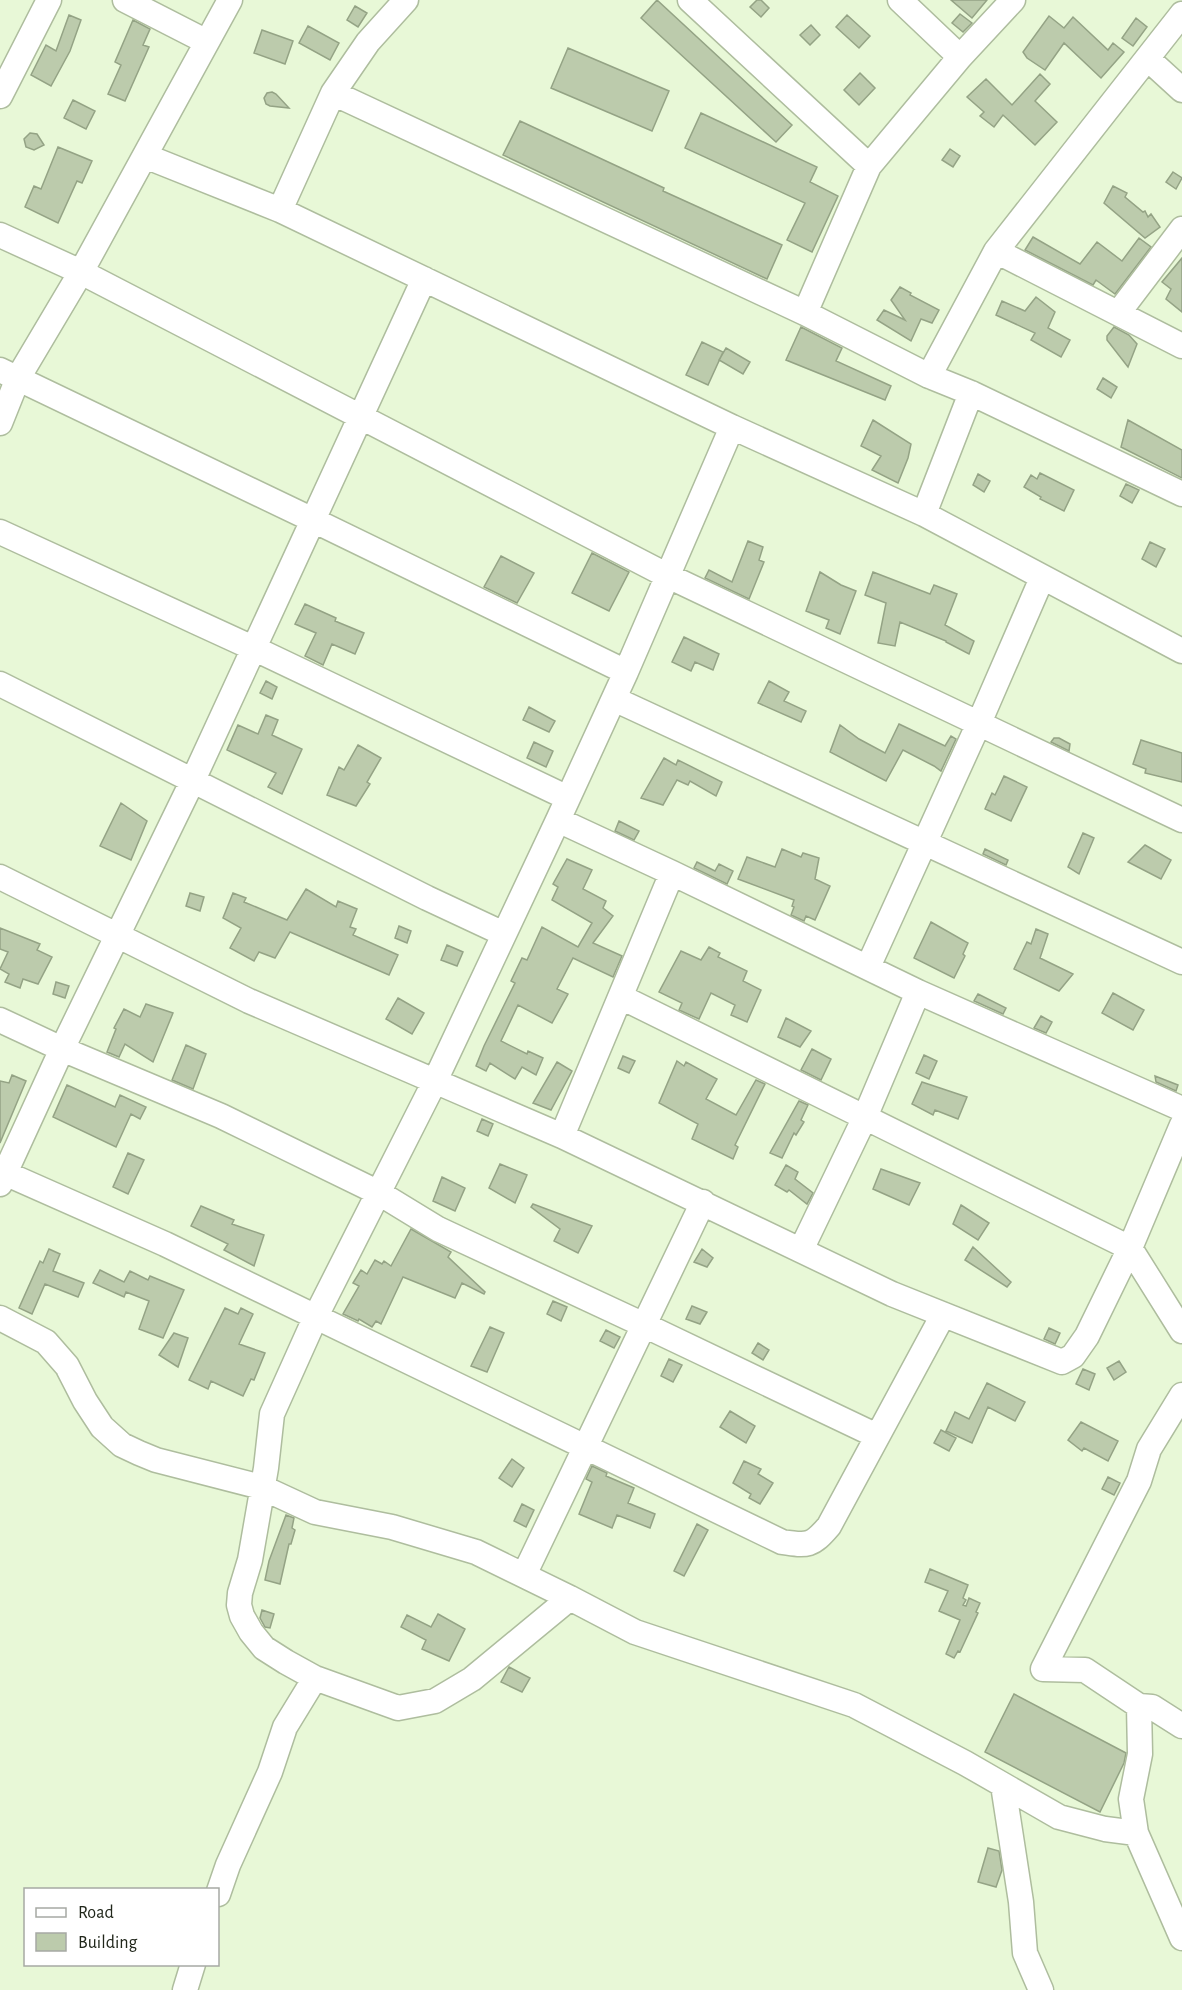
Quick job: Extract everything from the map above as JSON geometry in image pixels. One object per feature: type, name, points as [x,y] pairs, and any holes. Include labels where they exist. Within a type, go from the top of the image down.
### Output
[{"type":"street","points":[[1,94],[49,0]]},
{"type":"street","points":[[125,0],[207,42]]},
{"type":"street","points":[[280,210],[333,93],[368,42],[406,0]]},
{"type":"street","points":[[690,0],[869,166]]},
{"type":"street","points":[[900,0],[960,57]]},
{"type":"street","points":[[805,313],[869,166],[960,57],[1013,0]]},
{"type":"street","points":[[0,423],[9,374],[81,272],[207,42],[224,2]]},
{"type":"street","points":[[929,376],[996,251],[1182,14]]},
{"type":"street","points":[[1148,59],[1182,90]]},
{"type":"street","points":[[333,93],[805,313],[929,376],[971,393],[1182,494]]},
{"type":"street","points":[[145,156],[280,210],[732,427],[924,514],[1182,651]]},
{"type":"street","points":[[1119,312],[1182,228]]},
{"type":"street","points":[[0,236],[81,272],[668,576],[1182,820]]},
{"type":"street","points":[[996,251],[1119,312],[1178,337]]},
{"type":"street","points":[[424,279],[193,780],[1,1176],[165,1244],[782,1542],[801,1545],[817,1541],[830,1526],[944,1315]]},
{"type":"street","points":[[9,374],[627,672]]},
{"type":"street","points":[[924,514],[971,393]]},
{"type":"street","points":[[570,1598],[472,1679],[435,1701],[398,1708],[315,1678],[264,1648],[251,1632],[239,1605],[240,1593],[250,1560],[273,1414],[316,1316],[435,1081],[627,672],[732,427]]},
{"type":"street","points":[[0,532],[253,648],[568,798]]},
{"type":"street","points":[[868,967],[1042,578]]},
{"type":"street","points":[[0,684],[427,898],[504,934]]},
{"type":"street","points":[[614,699],[1182,962]]},
{"type":"street","points":[[558,820],[918,992],[1182,1108]]},
{"type":"street","points":[[562,1136],[672,873]]},
{"type":"street","points":[[0,877],[249,1001],[562,1136],[892,1294],[1062,1362],[1073,1356],[1087,1336],[1130,1248],[1182,1125]]},
{"type":"street","points":[[801,1250],[865,1118],[918,992]]},
{"type":"street","points":[[621,997],[1130,1248],[1182,1331]]},
{"type":"street","points":[[0,1020],[62,1049],[221,1116],[379,1193],[438,1229],[644,1324],[877,1436]]},
{"type":"street","points":[[524,1575],[703,1202]]},
{"type":"street","points":[[0,1318],[46,1342],[67,1366],[85,1401],[102,1427],[122,1445],[156,1460],[261,1487],[315,1512],[392,1527],[476,1552],[634,1632],[854,1705],[1059,1817],[1105,1829],[1136,1833]]},
{"type":"street","points":[[1182,1395],[1149,1449],[1139,1481],[1043,1669],[1085,1670],[1139,1706],[1152,1707],[1182,1726]]},
{"type":"street","points":[[219,1891],[228,1865],[270,1772],[285,1727],[315,1678]]},
{"type":"street","points":[[1139,1706],[1140,1754],[1131,1799],[1136,1833],[1182,1938]]},
{"type":"street","points":[[1003,1785],[1021,1902],[1025,1953],[1041,1990]]},
{"type":"street","points":[[185,1990],[193,1966]]},
{"type":"building","points":[[657,0],[792,125],[776,142],[641,18]]},
{"type":"building","points":[[757,0],[761,0],[769,8],[761,17],[750,7]]},
{"type":"building","points":[[951,0],[987,0],[972,18]]},
{"type":"building","points":[[355,6],[367,13],[358,27],[347,20]]},
{"type":"building","points":[[960,14],[972,23],[963,32],[952,23]]},
{"type":"building","points":[[69,15],[81,20],[70,51],[51,86],[31,75],[46,45],[56,51]]},
{"type":"building","points":[[847,15],[870,36],[859,48],[836,27]]},
{"type":"building","points":[[1049,16],[1064,28],[1073,17],[1108,50],[1113,43],[1124,52],[1101,78],[1064,43],[1045,70],[1027,58],[1023,52]]},
{"type":"building","points":[[1136,18],[1147,27],[1133,46],[1122,38]]},
{"type":"building","points":[[133,20],[150,29],[143,45],[149,47],[125,101],[108,94],[121,65],[115,62]]},
{"type":"building","points":[[811,25],[820,35],[810,45],[800,35]]},
{"type":"building","points":[[308,26],[339,43],[330,60],[299,43]]},
{"type":"building","points":[[262,30],[293,41],[285,64],[254,53]]},
{"type":"building","points":[[568,48],[669,91],[652,131],[551,88]]},
{"type":"building","points":[[860,73],[875,88],[859,105],[844,90]]},
{"type":"building","points":[[1040,74],[1050,84],[1035,101],[1057,122],[1035,145],[1003,115],[994,127],[980,116],[984,112],[967,97],[986,79],[1012,105]]},
{"type":"building","points":[[272,92],[289,108],[266,104],[264,98],[267,93]]},
{"type":"building","points":[[73,100],[95,111],[86,129],[64,118]]},
{"type":"building","points":[[701,113],[817,167],[810,182],[838,196],[812,252],[787,240],[805,203],[685,148]]},
{"type":"building","points":[[520,121],[664,188],[663,191],[782,245],[767,279],[503,155]]},
{"type":"building","points":[[30,133],[37,134],[44,145],[34,150],[26,147],[24,139]]},
{"type":"building","points":[[58,147],[92,161],[82,183],[77,181],[58,223],[25,207],[34,186],[41,189]]},
{"type":"building","points":[[950,149],[960,156],[953,167],[942,160]]},
{"type":"building","points":[[1173,172],[1182,178],[1176,189],[1166,182]]},
{"type":"building","points":[[1113,186],[1127,193],[1125,197],[1143,212],[1145,211],[1148,217],[1151,214],[1160,227],[1145,238],[1104,203]]},
{"type":"building","points":[[1033,237],[1080,264],[1097,242],[1122,261],[1139,238],[1151,247],[1115,294],[1096,280],[1093,285],[1025,250]]},
{"type":"building","points":[[1182,258],[1182,312],[1166,299],[1171,289],[1162,282]]},
{"type":"building","points":[[900,287],[911,293],[910,295],[939,310],[932,323],[921,319],[911,341],[877,320],[884,310],[905,320],[891,300]]},
{"type":"building","points":[[1036,297],[1055,312],[1048,328],[1070,340],[1061,357],[1031,340],[1035,333],[996,315],[1002,301],[1025,311]]},
{"type":"building","points":[[801,327],[842,348],[836,361],[891,386],[885,400],[786,360]]},
{"type":"building","points":[[1114,327],[1129,335],[1137,344],[1128,367],[1107,340],[1107,336]]},
{"type":"building","points":[[702,342],[723,352],[708,385],[686,375]]},
{"type":"building","points":[[726,348],[750,362],[743,374],[719,360]]},
{"type":"building","points":[[1103,378],[1117,387],[1111,398],[1097,389]]},
{"type":"building","points":[[873,420],[911,444],[898,483],[872,470],[881,456],[861,446]]},
{"type":"building","points":[[1128,420],[1182,450],[1182,478],[1121,447]]},
{"type":"building","points":[[1040,473],[1074,490],[1064,511],[1040,499],[1041,497],[1024,487],[1031,475],[1037,479]]},
{"type":"building","points":[[978,474],[990,481],[984,492],[973,485]]},
{"type":"building","points":[[1126,484],[1139,490],[1132,503],[1120,496]]},
{"type":"building","points":[[748,541],[763,547],[759,560],[764,562],[749,599],[705,578],[709,570],[732,582]]},
{"type":"building","points":[[1150,542],[1165,549],[1156,567],[1142,559]]},
{"type":"building","points":[[592,553],[629,572],[609,611],[572,593]]},
{"type":"building","points":[[501,556],[534,573],[517,603],[484,587]]},
{"type":"building","points":[[820,572],[856,591],[840,634],[826,628],[829,620],[806,611]]},
{"type":"building","points":[[873,572],[930,594],[934,585],[957,594],[945,625],[974,641],[969,654],[946,641],[900,622],[895,646],[878,643],[886,603],[865,595]]},
{"type":"building","points":[[305,604],[336,618],[335,621],[364,633],[355,654],[332,644],[323,665],[305,656],[316,633],[295,624]]},
{"type":"building","points":[[684,637],[719,654],[713,670],[695,662],[691,671],[672,662]]},
{"type":"building","points":[[266,681],[277,687],[272,699],[260,693]]},
{"type":"building","points":[[769,681],[789,692],[784,701],[806,711],[801,722],[758,703]]},
{"type":"building","points":[[529,707],[555,721],[549,732],[523,720]]},
{"type":"building","points":[[266,715],[278,720],[272,735],[302,749],[282,794],[268,787],[276,773],[227,750],[238,725],[258,734]]},
{"type":"building","points":[[899,724],[945,746],[951,736],[956,739],[941,771],[903,750],[886,781],[830,752],[840,725],[859,739],[885,753]]},
{"type":"building","points":[[1054,738],[1070,744],[1069,751],[1051,742]]},
{"type":"building","points":[[1141,740],[1182,753],[1182,782],[1145,773],[1146,769],[1133,764]]},
{"type":"building","points":[[534,742],[553,751],[546,767],[527,758]]},
{"type":"building","points":[[358,745],[381,758],[367,782],[370,784],[356,806],[327,795],[339,767],[344,770]]},
{"type":"building","points":[[664,758],[676,765],[678,760],[722,782],[716,796],[690,781],[688,785],[677,780],[663,805],[641,798]]},
{"type":"building","points":[[1004,776],[1027,787],[1011,821],[985,809],[992,793],[995,795]]},
{"type":"building","points":[[121,803],[147,821],[131,860],[100,846]]},
{"type":"building","points":[[619,821],[639,831],[634,840],[615,831]]},
{"type":"building","points":[[1083,833],[1094,838],[1079,874],[1068,867]]},
{"type":"building","points":[[1145,845],[1171,860],[1161,879],[1128,862]]},
{"type":"building","points":[[782,849],[801,857],[803,853],[819,858],[815,879],[830,886],[815,920],[806,916],[804,921],[791,915],[794,900],[738,879],[747,857],[775,867]]},
{"type":"building","points":[[985,849],[1008,860],[1006,865],[983,854]]},
{"type":"building","points":[[567,859],[592,870],[583,889],[606,901],[603,908],[613,916],[593,943],[622,956],[613,977],[573,958],[557,989],[568,994],[552,1023],[518,1005],[501,1041],[527,1054],[528,1051],[543,1058],[536,1075],[522,1067],[515,1079],[490,1063],[486,1071],[476,1066],[515,983],[511,981],[522,958],[527,960],[542,927],[578,947],[592,923],[552,900],[558,887],[553,884]]},
{"type":"building","points":[[697,862],[715,871],[719,864],[733,871],[727,884],[694,868]]},
{"type":"building","points":[[306,889],[336,907],[338,901],[357,909],[350,927],[356,929],[353,935],[398,955],[389,975],[290,932],[275,958],[259,952],[254,961],[230,948],[241,928],[223,918],[233,893],[246,898],[244,902],[287,920]]},
{"type":"building","points":[[190,893],[204,897],[200,911],[186,906]]},
{"type":"building","points":[[931,922],[968,943],[963,954],[965,956],[954,978],[914,958]]},
{"type":"building","points":[[399,926],[411,931],[407,943],[395,938]]},
{"type":"building","points":[[0,928],[40,944],[37,950],[52,957],[38,984],[23,979],[20,988],[5,982],[9,974],[0,969],[8,952],[0,949]]},
{"type":"building","points":[[1036,929],[1048,934],[1040,958],[1073,974],[1059,991],[1014,969],[1027,942],[1031,944]]},
{"type":"building","points":[[447,945],[463,952],[457,966],[441,960]]},
{"type":"building","points":[[709,947],[720,953],[718,957],[747,971],[743,981],[761,990],[747,1022],[731,1015],[735,1005],[711,993],[699,1019],[679,1010],[682,1003],[659,992],[681,951],[701,960]]},
{"type":"building","points":[[56,982],[69,986],[65,998],[53,994]]},
{"type":"building","points":[[1113,993],[1144,1010],[1133,1030],[1102,1013]]},
{"type":"building","points":[[978,994],[1006,1008],[1003,1014],[974,1001]]},
{"type":"building","points":[[398,998],[424,1013],[412,1034],[386,1019]]},
{"type":"building","points":[[146,1004],[173,1013],[153,1062],[125,1044],[119,1057],[107,1052],[116,1029],[114,1028],[124,1009],[140,1017]]},
{"type":"building","points":[[1041,1016],[1052,1022],[1046,1033],[1034,1028]]},
{"type":"building","points":[[786,1018],[811,1031],[800,1047],[778,1037]]},
{"type":"building","points":[[186,1045],[206,1054],[193,1089],[172,1080]]},
{"type":"building","points":[[812,1049],[831,1059],[821,1080],[801,1070]]},
{"type":"building","points":[[924,1055],[937,1061],[929,1079],[916,1073]]},
{"type":"building","points":[[623,1056],[635,1061],[629,1073],[618,1068]]},
{"type":"building","points":[[677,1061],[684,1066],[686,1062],[717,1079],[706,1099],[736,1115],[756,1080],[765,1084],[735,1145],[738,1147],[733,1159],[692,1139],[698,1124],[659,1103]]},
{"type":"building","points":[[557,1062],[572,1071],[551,1110],[533,1103]]},
{"type":"building","points":[[12,1075],[26,1081],[0,1143],[0,1081],[9,1083]]},
{"type":"building","points":[[1155,1076],[1178,1085],[1176,1091],[1156,1082]]},
{"type":"building","points":[[922,1082],[967,1097],[958,1119],[935,1110],[933,1115],[912,1104]]},
{"type":"building","points":[[67,1085],[115,1107],[120,1095],[146,1107],[140,1119],[131,1114],[116,1147],[53,1117]]},
{"type":"building","points":[[799,1101],[808,1105],[801,1120],[804,1122],[796,1135],[794,1133],[782,1158],[770,1153]]},
{"type":"building","points":[[482,1119],[493,1124],[488,1136],[477,1131]]},
{"type":"building","points":[[128,1153],[144,1160],[128,1194],[113,1187]]},
{"type":"building","points":[[500,1164],[527,1175],[515,1203],[489,1188]]},
{"type":"building","points":[[786,1165],[798,1172],[795,1179],[813,1193],[807,1204],[789,1190],[787,1192],[775,1185]]},
{"type":"building","points":[[881,1169],[920,1183],[909,1205],[873,1189]]},
{"type":"building","points":[[442,1177],[465,1188],[455,1211],[433,1201]]},
{"type":"building","points":[[533,1204],[592,1226],[578,1253],[554,1241],[560,1229],[531,1207]]},
{"type":"building","points":[[961,1205],[989,1223],[978,1240],[953,1224]]},
{"type":"building","points":[[201,1206],[234,1220],[232,1224],[264,1235],[254,1266],[224,1250],[228,1244],[191,1226]]},
{"type":"building","points":[[411,1229],[451,1252],[448,1257],[485,1292],[484,1294],[462,1283],[455,1298],[403,1277],[381,1324],[376,1321],[372,1327],[359,1319],[358,1321],[343,1314],[359,1286],[353,1283],[361,1270],[367,1274],[375,1260],[382,1264],[384,1261],[391,1266]]},
{"type":"building","points":[[973,1247],[1011,1282],[1007,1287],[965,1260]]},
{"type":"building","points":[[49,1249],[60,1254],[53,1271],[84,1283],[78,1297],[45,1284],[32,1314],[19,1308],[40,1261],[43,1263]]},
{"type":"building","points":[[702,1249],[713,1258],[707,1267],[694,1262]]},
{"type":"building","points":[[100,1270],[124,1282],[130,1271],[148,1280],[150,1276],[184,1290],[163,1338],[139,1329],[149,1301],[126,1292],[124,1297],[93,1283]]},
{"type":"building","points":[[553,1301],[567,1307],[561,1321],[547,1314]]},
{"type":"building","points":[[692,1306],[707,1312],[700,1324],[686,1319]]},
{"type":"building","points":[[225,1308],[238,1314],[241,1308],[253,1314],[239,1344],[265,1353],[254,1380],[251,1379],[243,1396],[211,1381],[208,1389],[189,1380]]},
{"type":"building","points":[[490,1327],[504,1333],[487,1372],[471,1366]]},
{"type":"building","points":[[1049,1328],[1060,1333],[1055,1344],[1044,1339]]},
{"type":"building","points":[[606,1330],[620,1337],[614,1348],[600,1341]]},
{"type":"building","points":[[174,1333],[188,1338],[178,1367],[159,1355]]},
{"type":"building","points":[[758,1343],[769,1350],[763,1360],[752,1353]]},
{"type":"building","points":[[669,1359],[682,1365],[673,1382],[661,1376]]},
{"type":"building","points":[[1119,1361],[1126,1372],[1114,1380],[1107,1368]]},
{"type":"building","points":[[1083,1369],[1095,1374],[1089,1390],[1076,1384]]},
{"type":"building","points":[[987,1383],[1025,1402],[1015,1421],[988,1407],[972,1443],[946,1431],[955,1412],[969,1419]]},
{"type":"building","points":[[730,1411],[755,1426],[746,1443],[720,1427]]},
{"type":"building","points":[[1081,1422],[1118,1441],[1108,1461],[1084,1448],[1082,1451],[1068,1440]]},
{"type":"building","points":[[941,1430],[956,1438],[949,1451],[934,1443]]},
{"type":"building","points":[[512,1459],[524,1468],[512,1487],[499,1478]]},
{"type":"building","points":[[744,1461],[761,1469],[758,1474],[773,1483],[760,1504],[749,1498],[751,1494],[733,1483]]},
{"type":"building","points":[[592,1466],[607,1473],[606,1476],[634,1488],[628,1503],[655,1514],[650,1528],[617,1515],[612,1528],[579,1514],[592,1482],[586,1479]]},
{"type":"building","points":[[1108,1477],[1120,1483],[1114,1495],[1102,1489]]},
{"type":"building","points":[[522,1504],[534,1510],[526,1527],[514,1521]]},
{"type":"building","points":[[286,1515],[294,1518],[292,1528],[295,1530],[291,1544],[289,1544],[280,1584],[265,1580],[269,1561]]},
{"type":"building","points":[[697,1524],[708,1530],[684,1576],[674,1571]]},
{"type":"building","points":[[930,1569],[968,1585],[963,1605],[966,1606],[969,1598],[980,1603],[976,1612],[978,1613],[960,1652],[958,1651],[954,1658],[946,1654],[960,1620],[939,1611],[948,1591],[925,1582]]},
{"type":"building","points":[[262,1610],[274,1614],[270,1628],[265,1627],[260,1618]]},
{"type":"building","points":[[438,1614],[465,1629],[449,1661],[422,1649],[426,1640],[401,1627],[407,1615],[431,1627]]},
{"type":"building","points":[[509,1667],[530,1678],[522,1692],[501,1682]]},
{"type":"building","points":[[1014,1694],[1126,1753],[1124,1763],[1100,1812],[985,1752]]},
{"type":"building","points":[[988,1848],[999,1851],[1002,1870],[996,1887],[978,1882]]}]
